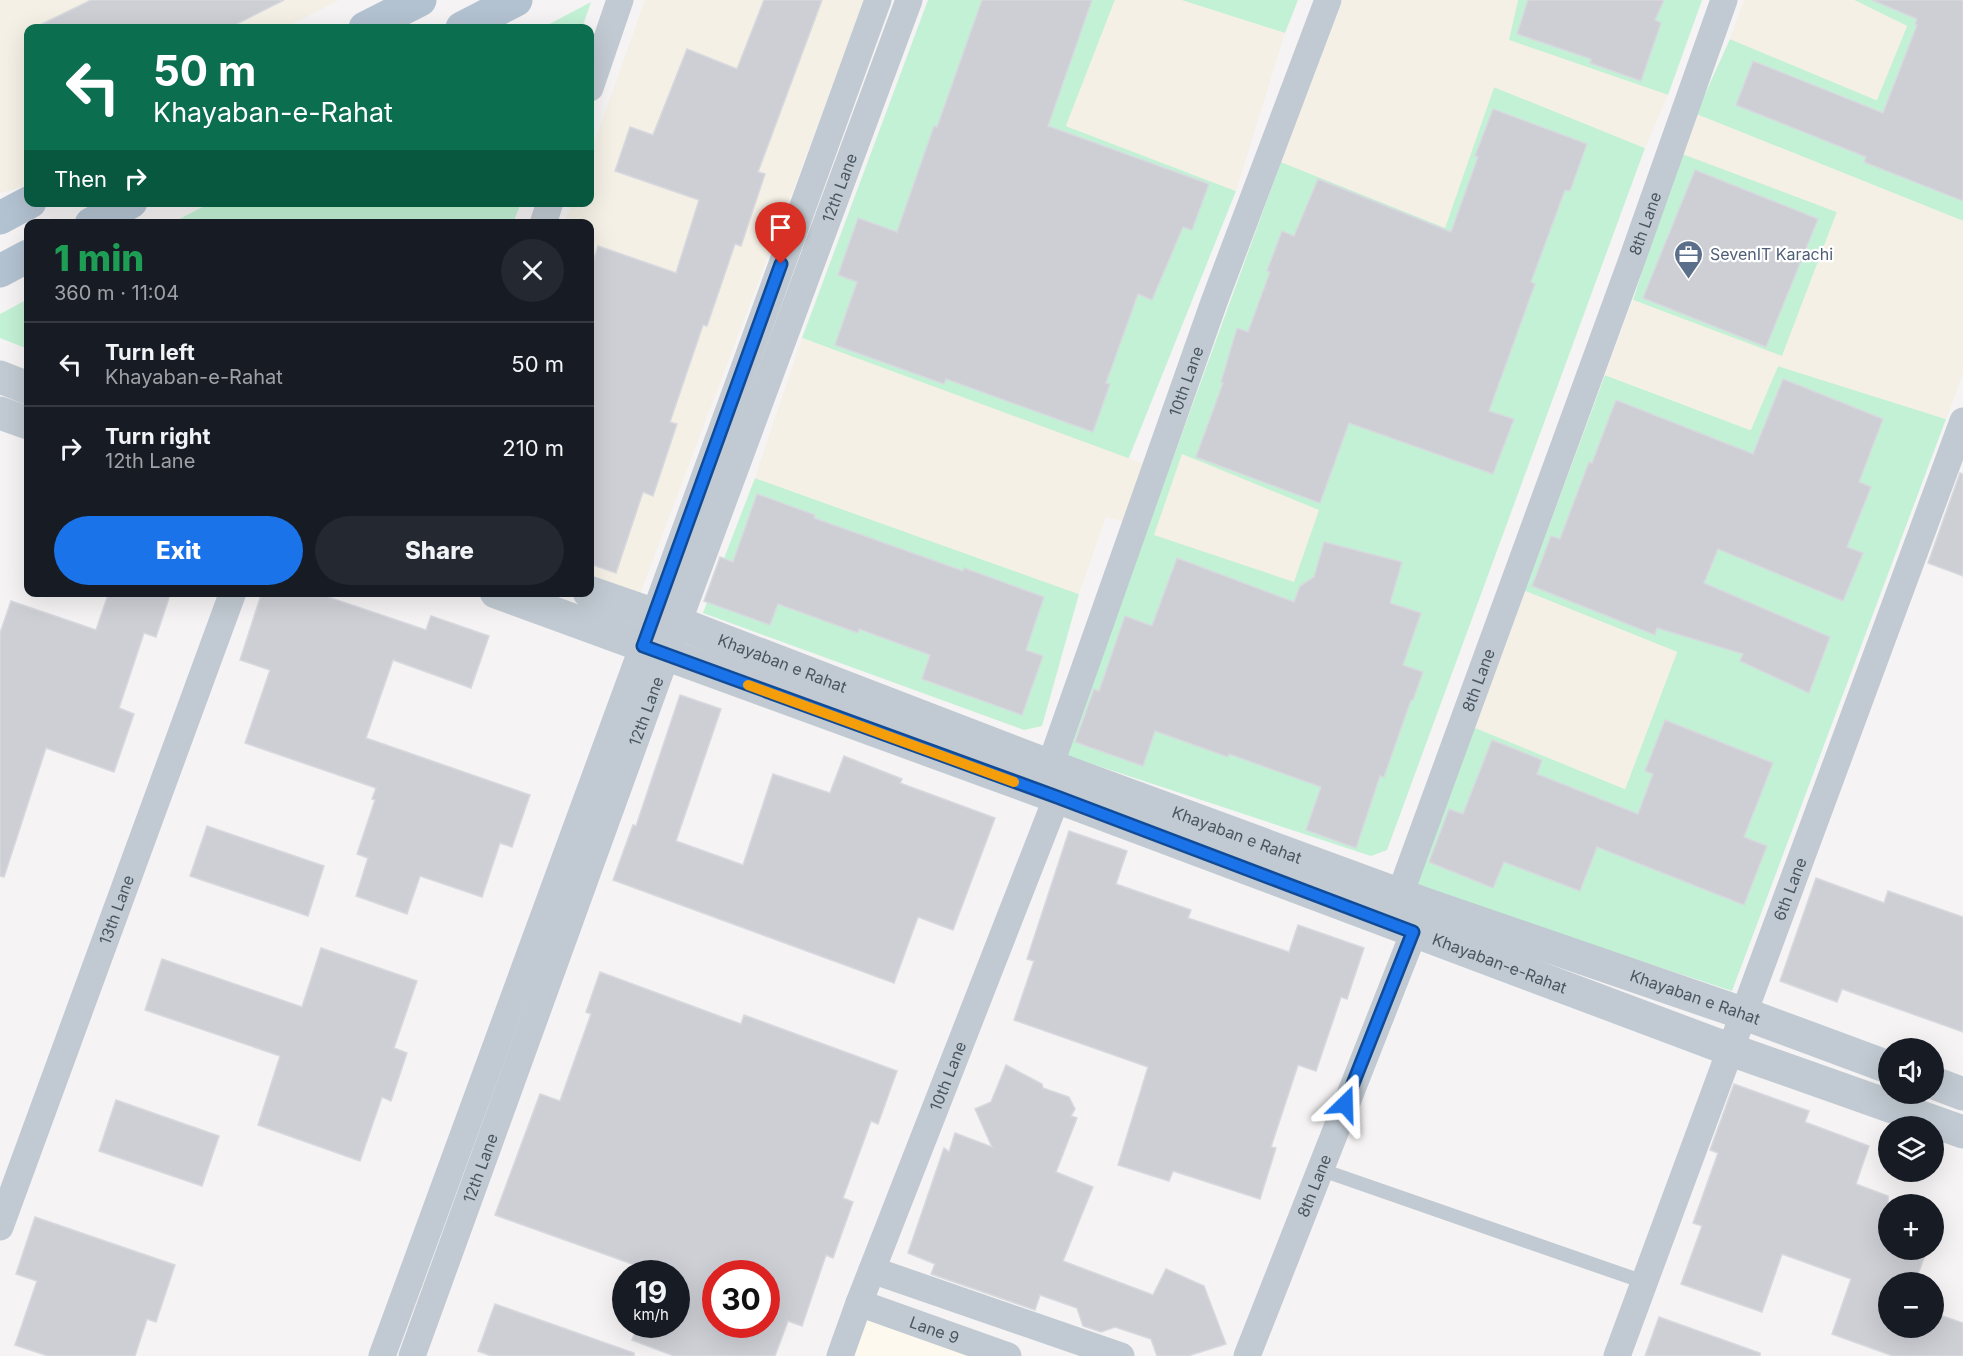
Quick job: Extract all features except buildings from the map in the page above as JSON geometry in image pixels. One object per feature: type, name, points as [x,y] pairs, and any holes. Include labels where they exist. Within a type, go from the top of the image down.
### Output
[{"type":"main road","points":[[373,24],[420,0]]},
{"type":"main road","points":[[470,24],[516,0]]},
{"type":"main road","points":[[0,218],[24,205]]},
{"type":"main road","points":[[100,219],[122,207]]},
{"type":"street","points":[[594,76],[620,0]]},
{"type":"street","name":"12th Lane","points":[[412,1356],[878,0]]},
{"type":"street","name":"12th Lane","points":[[665,619],[909,0]]},
{"type":"street","name":"10th Lane","points":[[840,1356],[1054,782],[1214,302],[1328,0]]},
{"type":"street","name":"8th Lane","points":[[1400,894],[1633,257],[1724,0]]},
{"type":"street","points":[[0,377],[24,386]]},
{"type":"street","points":[[0,413],[24,422]]},
{"type":"street","name":"6th Lane","points":[[1617,1356],[1963,422]]},
{"type":"street","name":"Khayaban e Rahat","points":[[594,594],[665,619],[1054,782],[1400,894],[1745,1014],[1878,1063]]},
{"type":"street","name":"13th Lane","points":[[0,1227],[231,597]]},
{"type":"street","name":"Khayaban-e-Rahat","points":[[509,597],[655,651],[1054,782],[1413,932],[1731,1050],[1963,1132]]},
{"type":"street","name":"12th Lane","points":[[381,1356],[655,651]]},
{"type":"street","points":[[1400,894],[1413,932]]},
{"type":"street","name":"8th Lane","points":[[1247,1356],[1413,932]]},
{"type":"street","points":[[1944,1087],[1963,1094]]},
{"type":"street","points":[[872,1270],[1121,1356]]},
{"type":"street","name":"Lane 9","points":[[859,1302],[952,1347],[1008,1356]]},
{"type":"lane","points":[[1319,1169],[1644,1282]]},
{"type":"shaded area","points":[[864,1307],[996,1356],[847,1356]]},
{"type":"green space","points":[[928,0],[1115,0],[1066,126],[1236,191],[1128,460],[802,338]]},
{"type":"green space","points":[[1181,0],[1298,0],[1285,33]]},
{"type":"green space","points":[[1518,0],[1702,0],[1668,95],[1508,40]]},
{"type":"green space","points":[[1854,0],[1963,0],[1963,221],[1696,114],[1730,39],[1876,100],[1907,26]]},
{"type":"green space","points":[[591,2],[583,24],[550,24]]},
{"type":"green space","points":[[1494,87],[1645,148],[1387,850],[1371,856],[1065,755],[1281,162],[1445,227]]},
{"type":"green space","points":[[1680,153],[1837,212],[1782,357],[1633,300]]},
{"type":"green space","points":[[202,207],[519,207],[515,219],[180,219]]},
{"type":"green space","points":[[24,301],[24,347],[0,338],[0,314]]},
{"type":"green space","points":[[1778,366],[1946,419],[1732,991],[1413,886],[1473,727],[1625,789],[1677,652],[1525,591],[1605,375],[1750,430]]},
{"type":"green space","points":[[755,478],[1079,594],[1042,726],[1024,730],[703,613]]},
{"type":"sand","points":[[0,0],[339,0],[293,24],[24,24],[24,186],[0,193]]},
{"type":"sand","points":[[645,0],[865,0],[640,594],[594,577],[594,219],[566,219],[570,207],[594,207],[594,143]]},
{"type":"sand","points":[[1115,0],[1181,0],[1285,33],[1236,191],[1066,126]]},
{"type":"sand","points":[[1343,0],[1518,0],[1509,40],[1668,95],[1645,148],[1494,87],[1445,228],[1281,162]]},
{"type":"sand","points":[[1744,0],[1854,0],[1907,26],[1877,100],[1730,39]]},
{"type":"sand","points":[[1696,114],[1963,221],[1963,374],[1946,419],[1778,366],[1751,430],[1605,375],[1633,300],[1782,356],[1837,212],[1680,153]]},
{"type":"sand","points":[[802,338],[1147,465],[1125,522],[1106,517],[1079,594],[755,478]]},
{"type":"sand","points":[[1182,454],[1319,510],[1294,582],[1154,535]]},
{"type":"sand","points":[[1525,591],[1677,652],[1625,789],[1473,727]]},
{"type":"slow traffic","points":[[748,685],[1014,782]]},
{"type":"place","name":"SevenIT Karachi","points":[[1689,280]]},
{"type":"route","points":[[781,264],[643,646],[1057,797],[1413,932],[1345,1104]]}]
